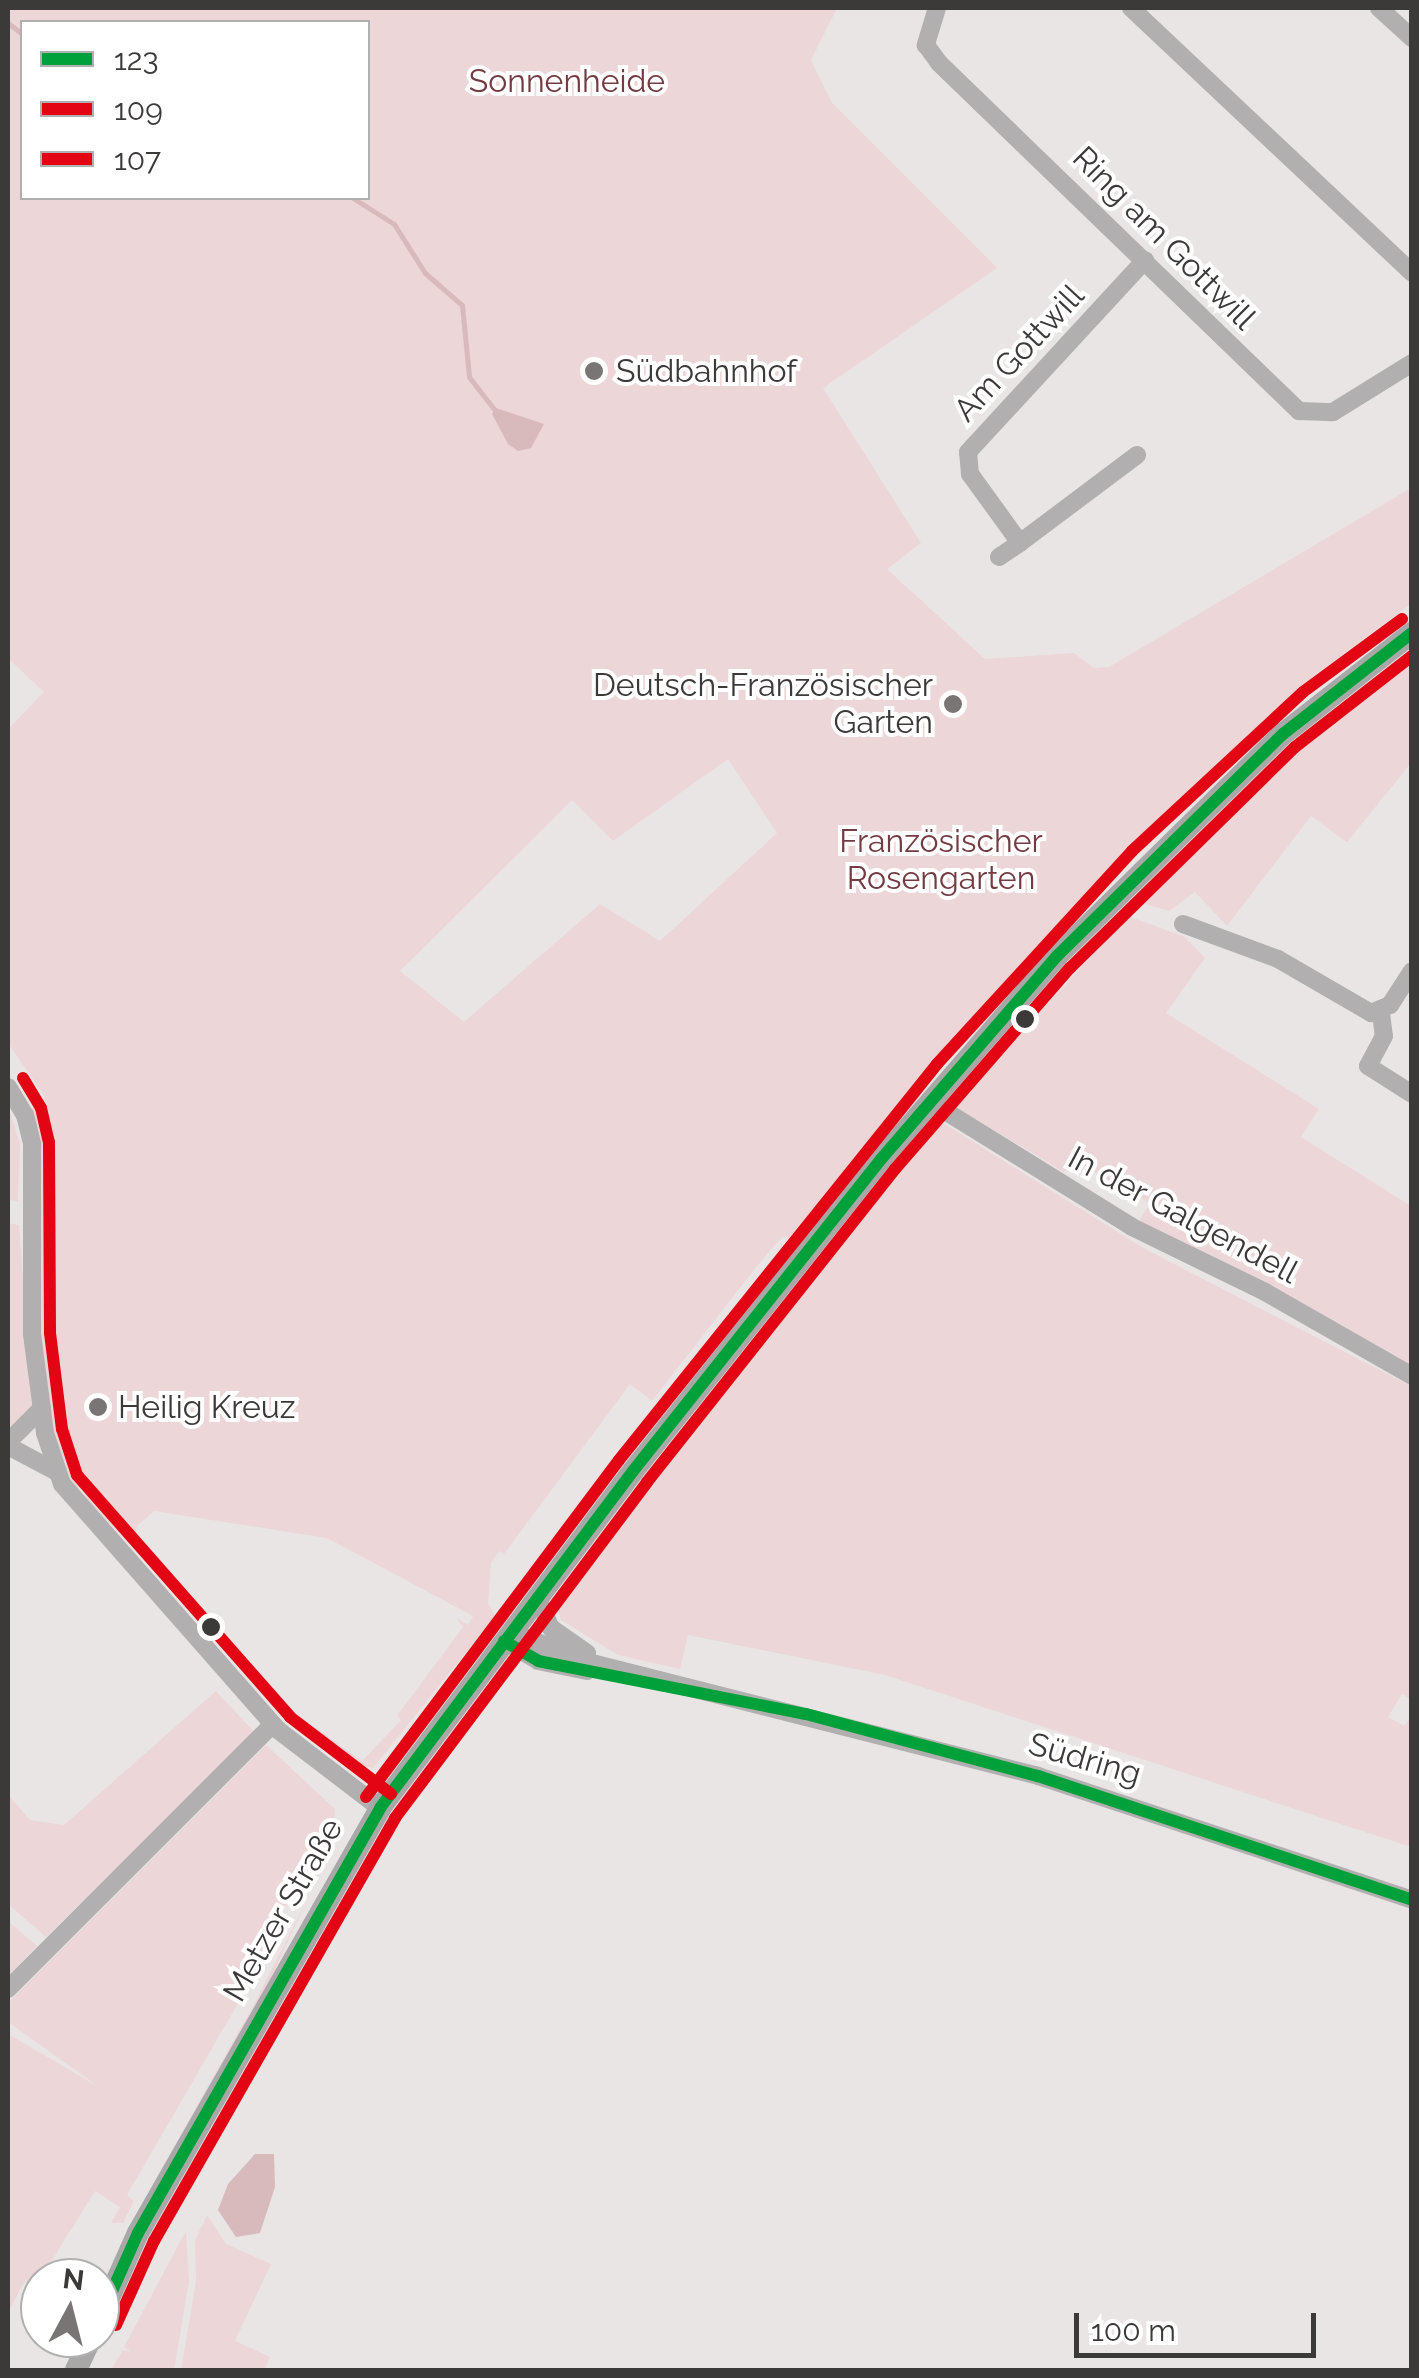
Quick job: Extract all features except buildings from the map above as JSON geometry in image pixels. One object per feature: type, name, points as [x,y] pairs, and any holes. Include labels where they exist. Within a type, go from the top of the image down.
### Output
[{"type":"main road","name":"Metzer Straße","points":[[120,2273],[138,2233],[380,1808],[537,1598],[929,1102],[1144,864],[1315,705],[1412,633]]},
{"type":"street","name":"Ring am Gottwill","points":[[936,8],[926,46],[938,63],[1300,411],[1333,412],[1412,363]]},
{"type":"street","points":[[1131,8],[1412,273]]},
{"type":"street","points":[[1384,9],[1412,38]]},
{"type":"street","name":"Am Gottwill","points":[[1020,543],[970,474],[968,452],[1145,260]]},
{"type":"street","points":[[1000,557],[1136,456]]},
{"type":"street","points":[[1183,924],[1278,959],[1363,1010],[1382,1013]]},
{"type":"street","points":[[1412,971],[1382,1013],[1384,1036],[1368,1066],[1412,1094]]},
{"type":"street","points":[[8,1088],[25,1114],[32,1144],[30,1284],[42,1408],[58,1473],[77,1508],[272,1724],[340,1783],[380,1808]]},
{"type":"street","name":"In der Galgendell","points":[[929,1102],[1132,1228],[1265,1292],[1412,1376]]},
{"type":"street","points":[[42,1408],[8,1444],[58,1473]]},
{"type":"street","name":"Südring","points":[[537,1598],[551,1628],[613,1668]]},
{"type":"street","name":"Südring","points":[[508,1637],[613,1668],[1038,1776],[1412,1900]]},
{"type":"street","name":"Südring","points":[[508,1637],[538,1661],[735,1698]]},
{"type":"street","points":[[8,1989],[272,1724]]},
{"type":"green space","name":"Deutsch-Französischer Garten","points":[[8,8],[837,8],[811,60],[832,103],[997,268],[823,388],[921,543],[887,569],[985,659],[1074,653],[1094,668],[1109,667],[1411,488],[1411,604],[1316,674],[1127,847],[950,1043],[791,1238],[782,1237],[757,1266],[652,1401],[630,1384],[504,1554],[499,1551],[491,1563],[488,1603],[495,1616],[373,1768],[344,1761],[296,1724],[303,1719],[362,1761],[401,1720],[397,1716],[463,1627],[456,1618],[468,1625],[473,1616],[327,1538],[154,1511],[137,1526],[133,1548],[82,1494],[111,1497],[62,1484],[49,1452],[25,1115],[45,1097],[8,1043],[8,729],[44,692],[8,658]],"holes":[[[728,759],[777,833],[660,941],[600,904],[464,1022],[400,971],[572,800],[613,841]]]},
{"type":"green space","points":[[1411,660],[1411,763],[1347,842],[1311,816],[1227,926],[1195,892],[1169,911],[1139,902],[1298,750]]},
{"type":"green space","points":[[1128,916],[1185,937],[1205,958],[1166,1013],[1319,1109],[1301,1137],[1411,1206],[1411,1369],[1139,1221],[1150,1203],[1076,1162],[1064,1172],[954,1106]]},
{"type":"green space","points":[[8,1105],[20,1144],[18,1201],[8,1200]]},
{"type":"green space","points":[[932,1116],[1145,1249],[1411,1386],[1411,1699],[1402,1694],[1388,1717],[1404,1726],[1411,1717],[1411,1847],[885,1675],[688,1635],[680,1669],[618,1655],[561,1620],[558,1610],[567,1589]]},
{"type":"green space","points":[[8,1223],[19,1225],[33,1413],[8,1433]]},
{"type":"green space","points":[[216,1691],[255,1733],[46,1937],[8,1904],[8,1795],[30,1820],[64,1825]]},
{"type":"green space","points":[[266,1745],[335,1809],[334,1829],[274,1924],[262,1962],[127,2195],[134,2201],[123,2223],[111,2223],[120,2207],[95,2191],[53,2258],[20,2258],[20,2290],[8,2312],[8,2034],[99,2087],[8,2022],[8,2003]]},
{"type":"green space","points":[[306,1902],[271,1978],[135,2215],[251,2010]]},
{"type":"green space","points":[[8,1921],[37,1946],[8,1976]]},
{"type":"green space","points":[[207,2215],[226,2244],[271,2264],[235,2341],[270,2357],[265,2369],[181,2370],[196,2282],[195,2240]]},
{"type":"green space","points":[[186,2231],[189,2281],[174,2370],[111,2370],[123,2350],[131,2351],[124,2347]]},
{"type":"shaded area","points":[[496,408],[544,424],[531,448],[518,451],[508,444],[492,414]]},
{"type":"shaded area","points":[[255,2154],[274,2154],[275,2187],[260,2233],[236,2237],[218,2210],[228,2184]]},
{"type":"waterway","points":[[8,23],[20,32]]},
{"type":"waterway","points":[[356,200],[394,224],[425,273],[462,305],[469,377],[497,413]]},
{"type":"transit line","name":"107","points":[[366,1797],[619,1460],[937,1064],[1132,851],[1303,692],[1402,619]]},
{"type":"transit line","name":"123","points":[[120,2273],[138,2233],[380,1808],[633,1471],[882,1158],[1057,956],[1283,734],[1412,633]]},
{"type":"transit line","name":"109","points":[[120,2316],[154,2241],[395,1818],[647,1482],[895,1169],[1070,968],[1295,747],[1412,656]]},
{"type":"transit line","name":"107","points":[[23,1078],[41,1108],[49,1142],[50,1333],[62,1429],[77,1475],[290,1717],[391,1794]]},
{"type":"transit line","name":"123","points":[[504,1641],[538,1661],[806,1714],[1038,1776],[1412,1900]]},
{"type":"place","name":"Südbahnhof","points":[[594,371]]},
{"type":"place","name":"Deutsch-Französischer Garten","points":[[953,704]]},
{"type":"place","name":"Heilig Kreuz","points":[[98,1407]]},
{"type":"park label","name":"Sonnenheide","points":[[567,81]]},
{"type":"park label","name":"Französischer Rosengarten","points":[[941,860]]}]
